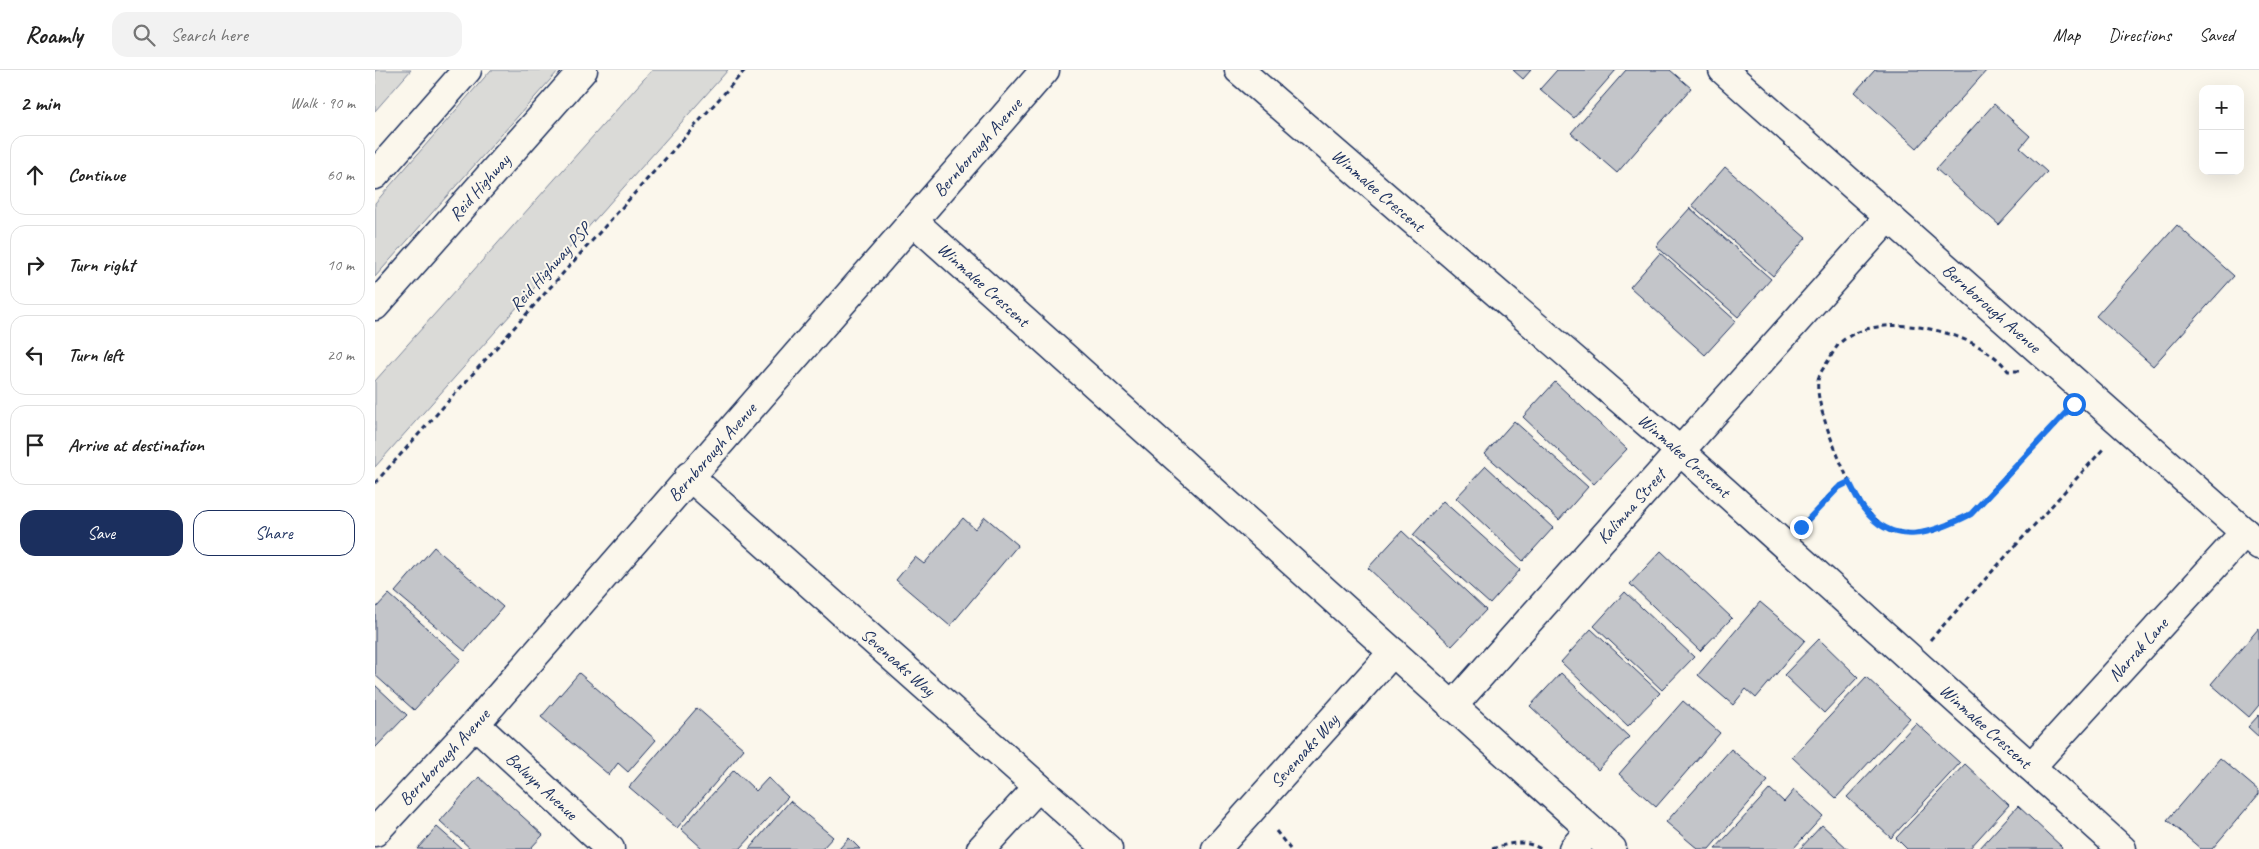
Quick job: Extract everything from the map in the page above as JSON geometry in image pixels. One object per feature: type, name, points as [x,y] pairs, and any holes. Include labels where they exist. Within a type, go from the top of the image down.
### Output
[{"type":"main road","points":[[375,175],[467,70]]},
{"type":"main road","name":"Reid Highway","points":[[375,306],[583,70]]},
{"type":"main road","name":"Bernborough Avenue","points":[[375,832],[475,724],[689,476],[1045,70]]},
{"type":"main road","name":"Winmalee Crescent","points":[[1239,70],[1681,452],[2122,849]]},
{"type":"main road","name":"Bernborough Avenue","points":[[1723,70],[2252,539]]},
{"type":"main road","name":"Kalimna Street","points":[[1452,708],[1889,217]]},
{"type":"main road","name":"Winmalee Crescent","points":[[913,222],[1393,652],[1452,708],[1581,840],[1612,849]]},
{"type":"main road","name":"Sevenoaks Way","points":[[689,476],[1108,849]]},
{"type":"main road","name":"Narrak Lane","points":[[2031,767],[2252,539]]},
{"type":"main road","name":"Sevenoaks Way","points":[[1216,849],[1393,652]]},
{"type":"main road","name":"Balwyn Avenue","points":[[475,724],[610,849]]},
{"type":"main road","points":[[981,849],[1038,787]]},
{"type":"path","name":"Reid Highway PSP","points":[[375,483],[745,70]]},
{"type":"path","points":[[2028,371],[2008,371],[2003,363],[1982,347],[1931,329],[1899,325],[1878,326],[1857,333],[1840,342],[1817,380],[1823,415],[1849,482],[1864,509],[1887,530],[1904,534],[1933,531],[1971,514],[2074,404]]},
{"type":"path","points":[[1928,643],[2106,446]]},
{"type":"path","points":[[1801,527],[1839,487],[1849,482]]},
{"type":"path","points":[[1276,831],[1290,849]]},
{"type":"path","points":[[1492,849],[1513,842],[1531,843],[1541,849]]},
{"type":"shaded area","points":[[375,70],[411,70],[375,111]]},
{"type":"shaded area","points":[[491,70],[559,70],[375,277],[375,203]]},
{"type":"shaded area","points":[[652,70],[728,70],[375,467],[375,381]]},
{"type":"building","points":[[1513,70],[1531,70],[1523,79]]},
{"type":"building","points":[[1557,70],[1616,70],[1574,118],[1540,89]]},
{"type":"building","points":[[1626,70],[1670,70],[1691,88],[1617,173],[1571,133]]},
{"type":"building","points":[[1875,70],[1987,70],[1917,148],[1855,92]]},
{"type":"building","points":[[1994,104],[2030,136],[2020,148],[2047,172],[1999,225],[1936,169]]},
{"type":"building","points":[[1725,167],[1806,238],[1773,276],[1692,205]]},
{"type":"building","points":[[1690,208],[1771,279],[1738,317],[1656,246]]},
{"type":"building","points":[[2177,225],[2234,276],[2153,366],[2096,316]]},
{"type":"building","points":[[1660,253],[1736,321],[1705,355],[1630,287]]},
{"type":"building","points":[[1555,382],[1627,449],[1594,484],[1523,417]]},
{"type":"building","points":[[1514,421],[1588,487],[1559,520],[1485,454]]},
{"type":"building","points":[[1486,466],[1553,528],[1523,561],[1456,498]]},
{"type":"building","points":[[1443,501],[1520,570],[1490,604],[1413,535]]},
{"type":"building","points":[[985,517],[1018,545],[950,626],[896,580],[915,557],[924,564],[963,518],[975,529]]},
{"type":"building","points":[[1402,531],[1486,610],[1452,646],[1368,568]]},
{"type":"building","points":[[434,547],[503,607],[465,651],[395,592]]},
{"type":"building","points":[[1661,551],[1732,618],[1700,651],[1630,584]]},
{"type":"building","points":[[1625,592],[1694,657],[1662,690],[1594,626]]},
{"type":"building","points":[[389,594],[461,659],[414,710],[375,675],[375,609]]},
{"type":"building","points":[[1760,602],[1805,640],[1756,698],[1746,689],[1733,705],[1698,675]]},
{"type":"building","points":[[2259,628],[2259,705],[2249,717],[2211,684]]},
{"type":"building","points":[[1591,629],[1660,693],[1628,726],[1561,662]]},
{"type":"building","points":[[1819,639],[1858,677],[1824,713],[1784,675]]},
{"type":"building","points":[[579,673],[656,740],[628,772],[618,763],[609,775],[541,717]]},
{"type":"building","points":[[1561,673],[1629,737],[1598,770],[1530,706]]},
{"type":"building","points":[[1866,677],[1910,718],[1836,798],[1792,757]]},
{"type":"building","points":[[375,685],[407,715],[375,748]]},
{"type":"building","points":[[1683,701],[1720,733],[1656,807],[1619,774]]},
{"type":"building","points":[[697,708],[744,749],[677,828],[629,787]]},
{"type":"building","points":[[2259,715],[2259,737],[2248,727]]},
{"type":"building","points":[[1916,723],[1960,763],[1891,838],[1847,797]]},
{"type":"building","points":[[1731,749],[1768,781],[1709,849],[1698,849],[1666,822]]},
{"type":"building","points":[[2220,758],[2259,791],[2259,794],[2212,849],[2201,849],[2167,820]]},
{"type":"building","points":[[1965,764],[2009,805],[1969,849],[1907,849],[1896,838]]},
{"type":"building","points":[[734,770],[756,791],[768,778],[788,797],[740,849],[703,849],[681,829]]},
{"type":"building","points":[[479,777],[543,835],[530,849],[471,849],[440,821]]},
{"type":"building","points":[[1770,789],[1784,802],[1794,790],[1823,816],[1793,849],[1715,849]]},
{"type":"building","points":[[790,801],[833,837],[822,849],[749,849]]},
{"type":"building","points":[[2018,806],[2062,847],[2061,849],[1979,849]]},
{"type":"building","points":[[1822,825],[1848,849],[1800,849]]},
{"type":"building","points":[[437,827],[462,849],[417,849]]},
{"type":"building","points":[[849,838],[860,849],[839,849]]},
{"type":"route","points":[[1801,527],[1839,487],[1849,482],[1864,509],[1877,523],[1887,530],[1904,534],[1933,531],[1949,525],[1971,514],[2074,404]]}]
